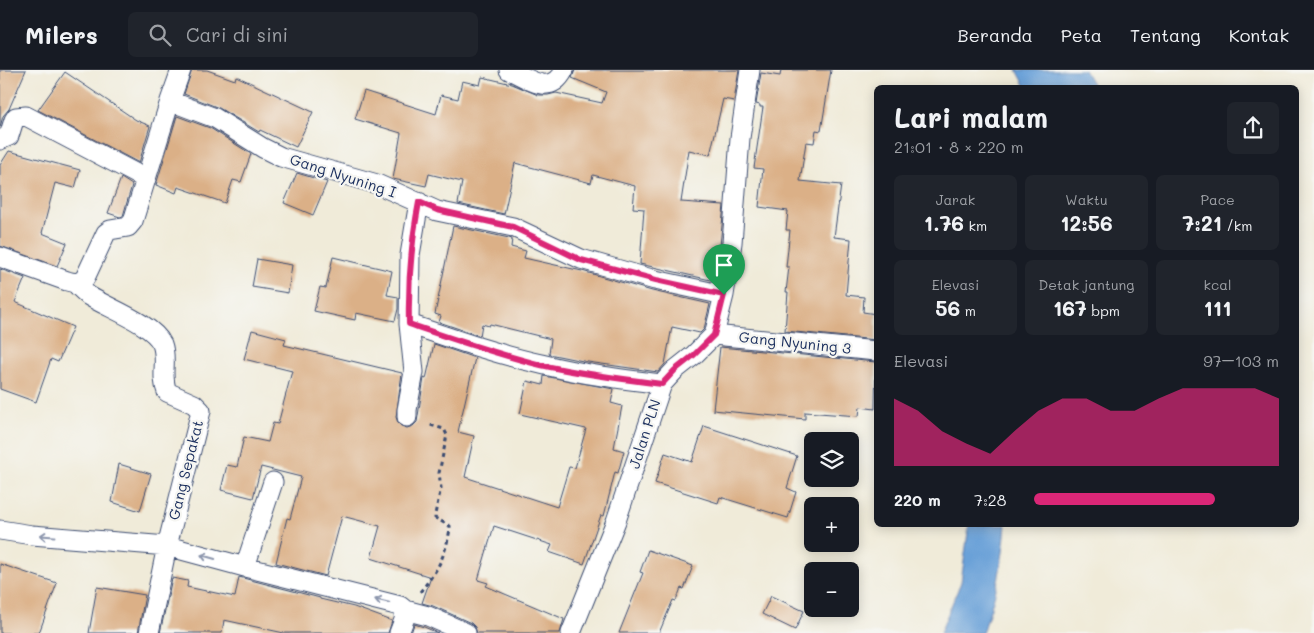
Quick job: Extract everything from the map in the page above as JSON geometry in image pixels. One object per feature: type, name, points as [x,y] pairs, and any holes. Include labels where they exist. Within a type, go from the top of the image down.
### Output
[{"type":"street","points":[[0,257],[75,283],[81,282],[85,278],[106,232],[131,225],[181,70]]},
{"type":"street","points":[[509,70],[543,85],[552,85],[559,79],[564,70]]},
{"type":"street","points":[[714,335],[724,295],[732,243],[740,138],[750,70]]},
{"type":"street","name":"Gang Nyuning I","points":[[170,101],[215,118],[281,157],[377,184],[437,210],[513,227],[581,260],[656,280],[724,295]]},
{"type":"street","points":[[0,140],[9,136],[16,117],[26,116],[146,179]]},
{"type":"street","points":[[407,417],[406,410],[414,372],[409,324],[410,255],[419,202]]},
{"type":"street","name":"Gang Sepakat","points":[[75,283],[88,295],[151,329],[161,341],[166,356],[163,371],[167,392],[194,404],[201,411],[167,546]]},
{"type":"street","points":[[409,324],[542,365],[662,384]]},
{"type":"street","name":"Gang Nyuning 3","points":[[714,335],[874,352]]},
{"type":"street","name":"Jalan PLN","points":[[571,633],[616,521],[662,384],[714,335]]},
{"type":"street","points":[[245,567],[273,482]]},
{"type":"street","points":[[0,530],[32,535],[167,546],[393,604],[405,610],[428,616],[466,633]]},
{"type":"street","points":[[149,633],[167,546]]},
{"type":"street","points":[[400,633],[405,610]]},
{"type":"path","points":[[405,610],[432,578],[440,565],[450,529],[448,524],[435,518],[441,488],[439,473],[446,432],[440,428],[407,417]]},
{"type":"water","points":[[1017,70],[1084,70],[1093,85],[1025,85]]},
{"type":"water","points":[[969,527],[1006,527],[1001,566],[995,593],[982,633],[940,633],[961,582]]},
{"type":"building","points":[[0,70],[26,70],[9,109],[3,116],[0,127]]},
{"type":"building","points":[[192,70],[207,70],[235,80],[236,76],[313,112],[296,147],[260,130],[259,132],[219,108],[184,94]]},
{"type":"building","points":[[575,70],[739,70],[734,101],[723,99],[710,155],[689,150],[681,202],[724,205],[715,281],[640,264],[644,209],[633,208],[635,186],[593,175],[591,183],[515,163],[504,214],[458,204],[462,182],[429,174],[426,186],[393,179],[401,133],[355,119],[364,91],[436,114],[441,95],[458,99],[462,81],[480,85],[482,77],[512,84],[538,95],[556,93],[602,103],[606,92],[572,78]]},
{"type":"building","points":[[781,70],[831,70],[821,131],[816,130],[814,143],[806,142],[800,181],[841,185],[834,237],[851,239],[846,295],[864,297],[863,312],[874,314],[874,340],[785,331],[789,267],[786,267],[790,230],[786,230],[788,211],[759,207],[763,169],[754,168],[763,107],[756,104],[761,73],[780,76]]},
{"type":"building","points":[[65,72],[136,120],[150,126],[139,163],[38,110]]},
{"type":"building","points":[[177,116],[210,128],[251,154],[241,182],[233,180],[225,203],[178,187],[176,193],[156,185]]},
{"type":"building","points":[[9,151],[80,170],[75,188],[55,183],[42,233],[67,243],[57,266],[0,246],[0,165]]},
{"type":"building","points":[[297,173],[327,182],[313,215],[284,203]]},
{"type":"building","points":[[121,178],[132,185],[123,216],[120,217],[108,213]]},
{"type":"building","points":[[453,226],[512,239],[511,247],[526,251],[524,258],[710,304],[704,329],[700,333],[672,327],[665,364],[658,372],[588,362],[549,354],[551,339],[490,324],[489,326],[482,324],[480,336],[439,322],[441,316],[435,314]]},
{"type":"building","points":[[333,257],[392,271],[387,295],[398,297],[395,321],[356,313],[355,320],[314,311],[320,287],[326,288]]},
{"type":"building","points":[[257,259],[292,265],[288,293],[252,287]]},
{"type":"building","points":[[0,269],[25,278],[15,302],[73,327],[58,362],[51,359],[36,402],[0,389]]},
{"type":"building","points":[[252,330],[286,339],[284,345],[402,373],[396,417],[401,426],[407,428],[417,422],[424,378],[426,379],[434,344],[475,358],[458,432],[474,436],[465,477],[557,507],[569,467],[575,468],[586,429],[520,414],[527,381],[543,385],[544,376],[614,389],[611,403],[622,406],[614,448],[624,451],[618,473],[615,472],[604,516],[601,515],[584,564],[549,552],[552,545],[494,526],[478,580],[488,583],[486,586],[564,619],[560,633],[477,633],[471,623],[422,603],[431,577],[371,558],[380,526],[342,516],[326,576],[276,563],[287,518],[290,519],[301,477],[261,467],[253,498],[221,490],[227,465],[237,467],[244,437],[268,442],[273,423],[278,424],[292,371],[244,359]]},
{"type":"building","points":[[720,347],[874,362],[874,409],[860,407],[859,416],[805,412],[805,419],[713,410]]},
{"type":"building","points":[[704,426],[797,456],[787,488],[796,492],[788,518],[720,497],[718,503],[655,483],[665,453],[692,462]]},
{"type":"building","points":[[119,464],[151,474],[140,511],[112,502]]},
{"type":"building","points":[[648,550],[693,566],[684,589],[681,588],[676,601],[673,600],[659,633],[619,633],[643,573],[640,572]]},
{"type":"building","points":[[0,564],[57,583],[39,633],[0,633]]},
{"type":"building","points":[[239,577],[354,607],[392,621],[388,633],[284,633],[224,620],[222,633],[160,633],[172,578],[188,581],[187,587],[235,597]]},
{"type":"building","points":[[97,587],[145,595],[138,633],[89,633]]},
{"type":"building","points":[[771,596],[804,611],[795,630],[762,614]]},
{"type":"building","points":[[414,624],[424,627],[438,633],[411,633]]},
{"type":"route","points":[[419,202],[437,210],[513,227],[581,260],[656,280],[724,295],[714,335],[662,384],[574,372],[516,358],[409,324],[410,255],[419,202]]}]
